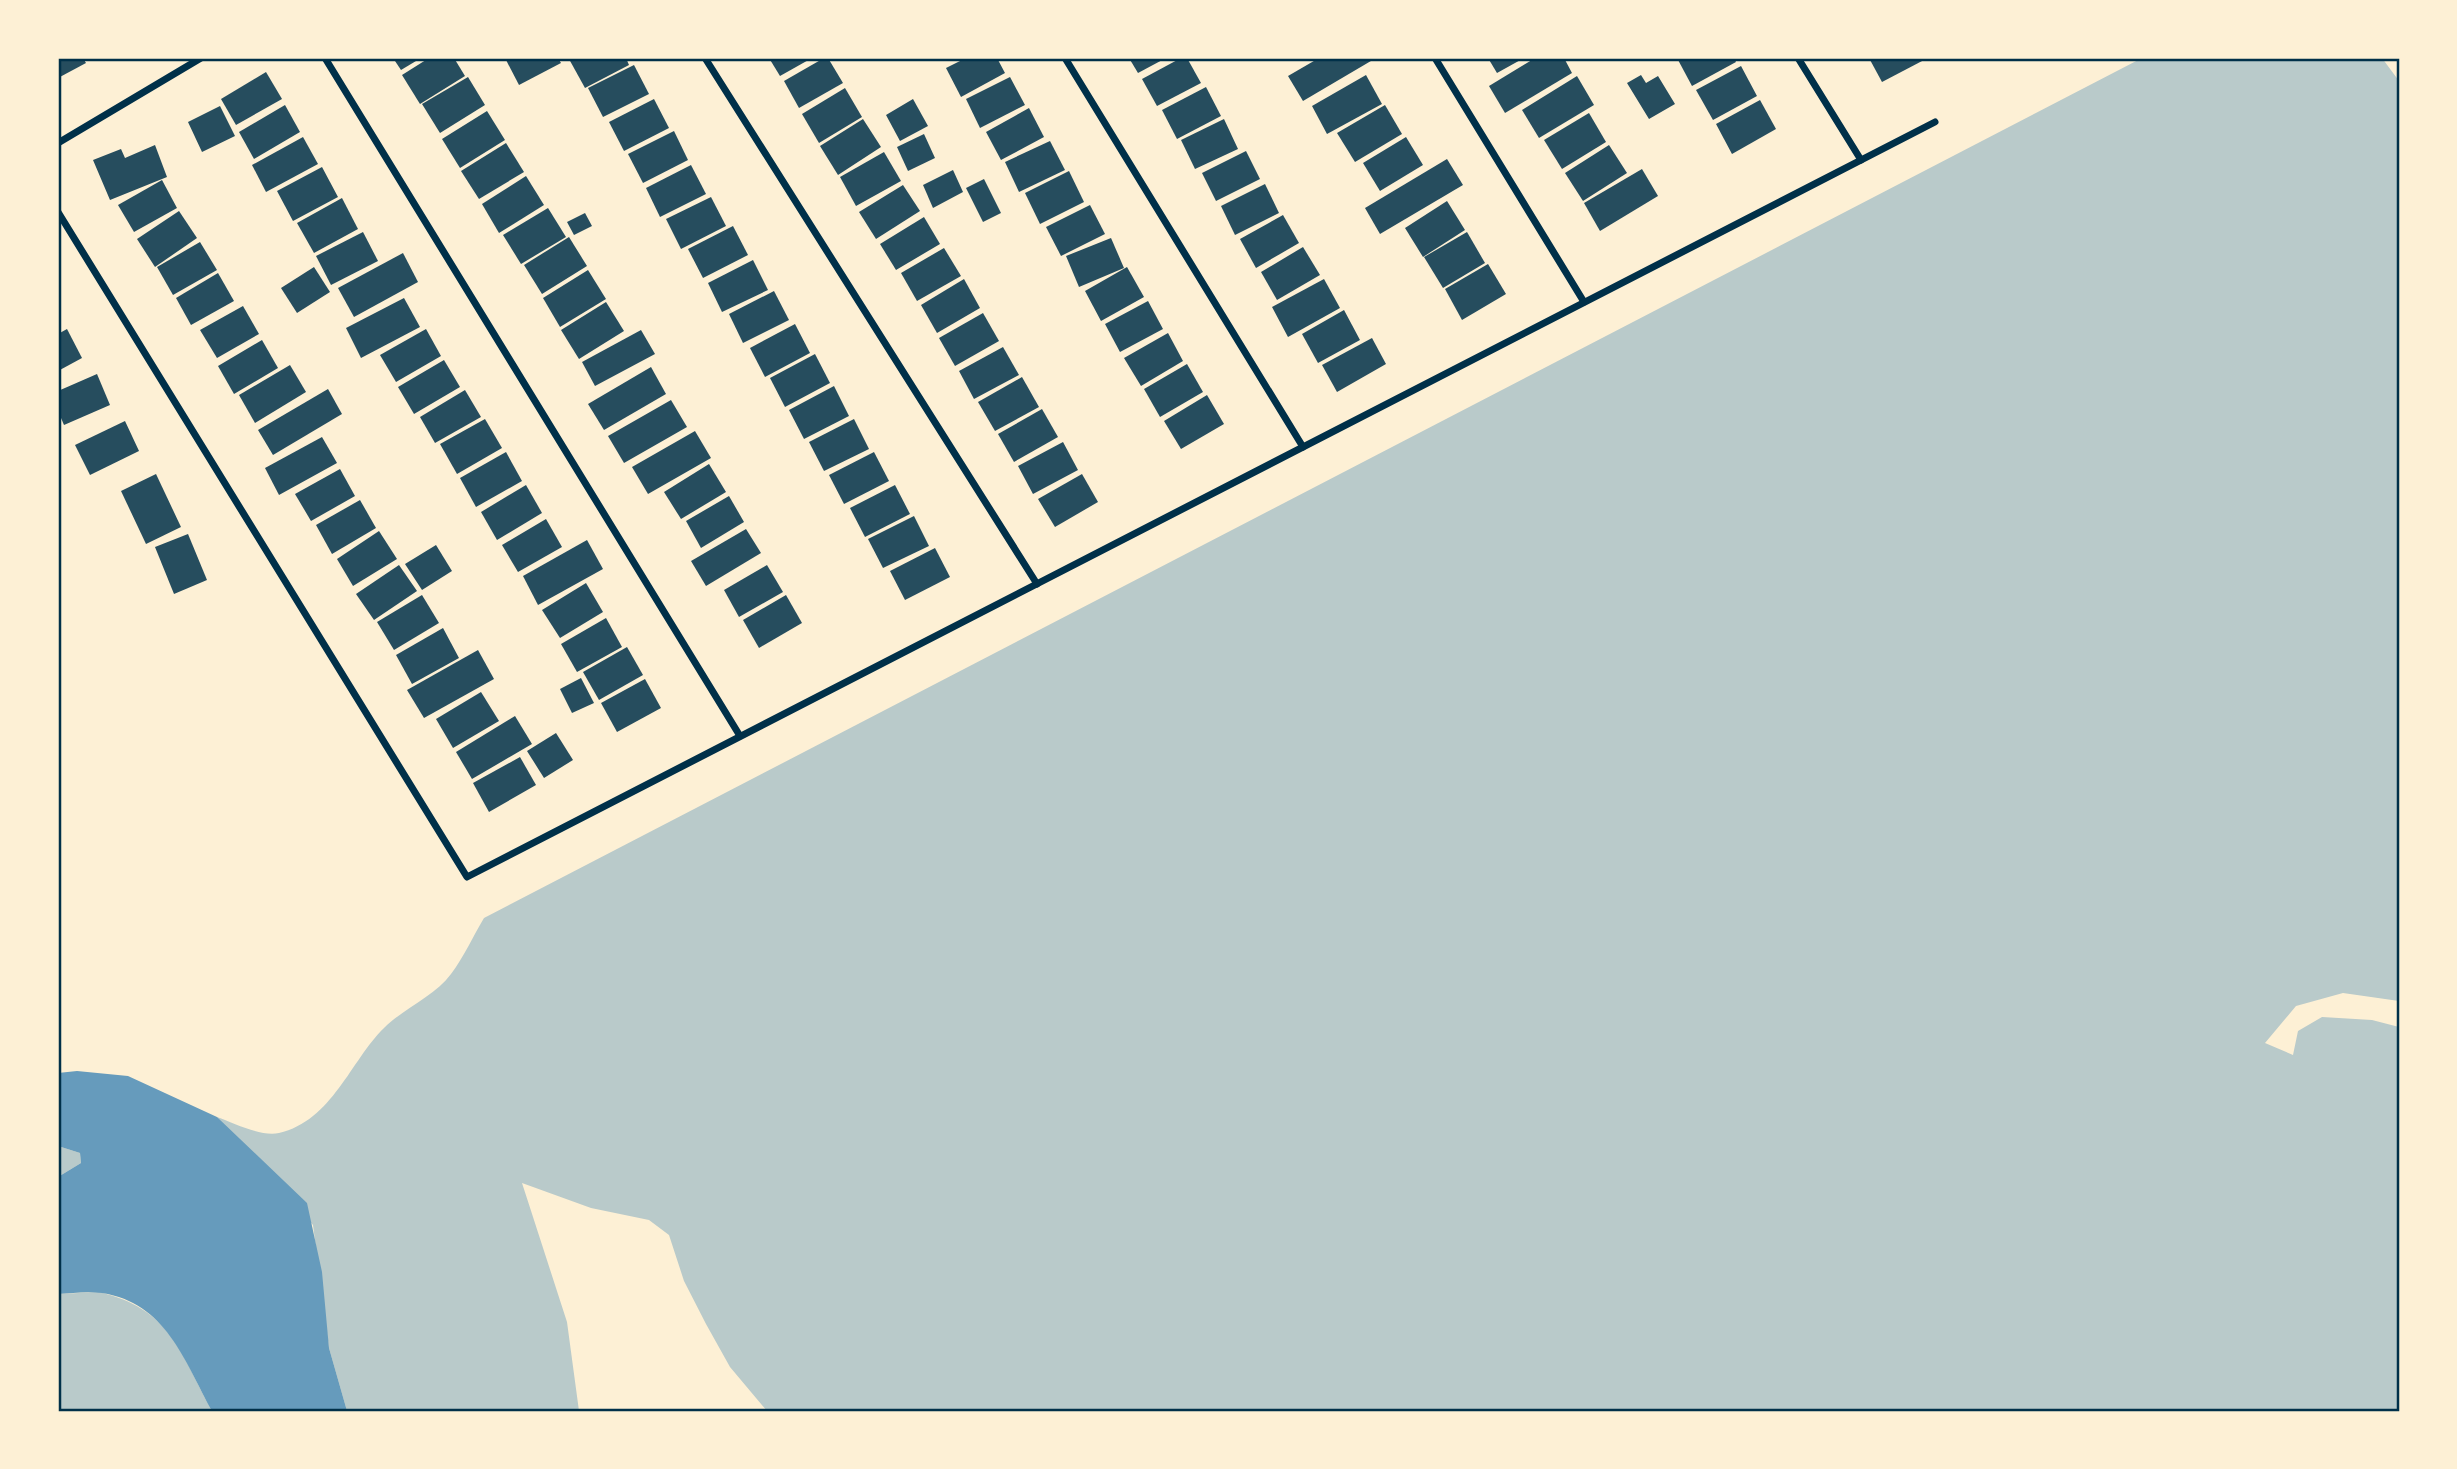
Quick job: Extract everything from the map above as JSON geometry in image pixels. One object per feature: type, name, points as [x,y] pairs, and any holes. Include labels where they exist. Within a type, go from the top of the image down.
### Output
[{"type":"street","points":[[58,143],[201,58]]},
{"type":"street","points":[[325,58],[740,736]]},
{"type":"street","points":[[705,58],[1037,584]]},
{"type":"street","points":[[1065,58],[1303,447]]},
{"type":"street","points":[[1435,58],[1584,302]]},
{"type":"street","points":[[1798,58],[1861,160]]},
{"type":"street","points":[[58,212],[467,877],[1935,122]]},
{"type":"shaded area","points":[[2142,58],[2382,58],[2399,81],[2399,1001],[2343,993],[2296,1006],[2265,1043],[2293,1055],[2298,1031],[2322,1017],[2372,1020],[2399,1027],[2399,1411],[767,1411],[730,1367],[706,1324],[684,1281],[669,1235],[649,1220],[591,1208],[522,1183],[567,1322],[579,1411],[347,1411],[329,1348],[313,1225],[217,1117],[248,1129],[272,1134],[297,1126],[327,1103],[384,1028],[444,982],[460,961],[484,918]]},
{"type":"shaded area","points":[[58,1146],[80,1153],[81,1163],[58,1177]]},
{"type":"shaded area","points":[[99,1292],[143,1309],[158,1322],[181,1352],[212,1411],[58,1411],[58,1294]]},
{"type":"water","points":[[77,1071],[128,1076],[217,1117],[307,1203],[322,1272],[329,1348],[347,1411],[212,1411],[182,1354],[158,1321],[142,1308],[124,1299],[102,1293],[58,1294],[58,1177],[81,1163],[80,1153],[58,1146],[58,1073]]},
{"type":"building","points":[[58,58],[83,58],[86,63],[58,78]]},
{"type":"building","points":[[393,58],[421,58],[401,70]]},
{"type":"building","points":[[429,58],[454,58],[465,76],[420,104],[402,75]]},
{"type":"building","points":[[505,58],[558,58],[561,63],[519,85]]},
{"type":"building","points":[[626,58],[629,65],[585,88],[569,59]]},
{"type":"building","points":[[769,58],[812,58],[780,76]]},
{"type":"building","points":[[828,58],[843,83],[799,108],[784,81]]},
{"type":"building","points":[[966,58],[997,58],[1005,73],[961,97],[946,68]]},
{"type":"building","points":[[1129,58],[1166,58],[1138,73]]},
{"type":"building","points":[[1181,58],[1187,58],[1201,83],[1157,106],[1142,79]]},
{"type":"building","points":[[1319,58],[1376,58],[1303,101],[1288,76]]},
{"type":"building","points":[[1488,58],[1524,58],[1497,73]]},
{"type":"building","points":[[1535,58],[1564,58],[1572,73],[1505,113],[1489,86]]},
{"type":"building","points":[[1677,58],[1734,58],[1736,62],[1692,86]]},
{"type":"building","points":[[1869,58],[1923,58],[1924,60],[1882,82]]},
{"type":"building","points":[[634,65],[649,94],[603,117],[588,88]]},
{"type":"building","points":[[1741,66],[1757,96],[1713,120],[1696,90]]},
{"type":"building","points":[[266,72],[282,99],[236,125],[221,99]]},
{"type":"building","points":[[1366,75],[1382,104],[1327,134],[1312,106]]},
{"type":"building","points":[[1641,75],[1646,83],[1658,76],[1675,104],[1649,119],[1627,83]]},
{"type":"building","points":[[1577,76],[1594,105],[1539,138],[1522,110]]},
{"type":"building","points":[[468,77],[485,105],[440,133],[422,104]]},
{"type":"building","points":[[1010,77],[1025,105],[980,128],[966,99]]},
{"type":"building","points":[[1206,87],[1221,116],[1177,139],[1162,110]]},
{"type":"building","points":[[845,88],[862,117],[819,143],[802,114]]},
{"type":"building","points":[[654,99],[669,128],[624,151],[609,122]]},
{"type":"building","points":[[913,99],[928,126],[900,141],[886,115]]},
{"type":"building","points":[[1760,100],[1776,129],[1732,154],[1716,124]]},
{"type":"building","points":[[285,105],[300,132],[254,159],[239,132]]},
{"type":"building","points":[[1385,105],[1402,134],[1355,162],[1337,133]]},
{"type":"building","points":[[220,106],[235,136],[202,152],[188,122]]},
{"type":"building","points":[[1029,108],[1044,137],[1001,160],[986,132]]},
{"type":"building","points":[[487,111],[505,140],[460,168],[442,139]]},
{"type":"building","points":[[1589,113],[1606,142],[1562,169],[1544,140]]},
{"type":"building","points":[[863,119],[881,147],[838,175],[820,146]]},
{"type":"building","points":[[1224,119],[1238,149],[1195,169],[1181,140]]},
{"type":"building","points":[[674,131],[688,160],[643,183],[628,154]]},
{"type":"building","points":[[924,134],[935,158],[908,171],[897,147]]},
{"type":"building","points":[[303,137],[318,164],[266,192],[252,165]]},
{"type":"building","points":[[1406,137],[1423,165],[1380,191],[1363,163]]},
{"type":"building","points":[[1050,141],[1065,170],[1019,192],[1005,162]]},
{"type":"building","points":[[506,143],[524,172],[479,199],[461,171]]},
{"type":"building","points":[[155,145],[167,177],[110,200],[93,160],[121,149],[125,158]]},
{"type":"building","points":[[1609,145],[1627,173],[1583,201],[1565,173]]},
{"type":"building","points":[[1246,151],[1260,179],[1216,201],[1202,173]]},
{"type":"building","points":[[884,152],[901,181],[856,206],[840,177]]},
{"type":"building","points":[[1447,159],[1463,185],[1380,234],[1365,208]]},
{"type":"building","points":[[691,165],[706,194],[660,217],[646,188]]},
{"type":"building","points":[[322,167],[338,197],[293,221],[277,191]]},
{"type":"building","points":[[1642,169],[1658,196],[1600,231],[1584,203]]},
{"type":"building","points":[[953,170],[963,192],[933,208],[923,185]]},
{"type":"building","points":[[1069,171],[1084,202],[1040,224],[1025,193]]},
{"type":"building","points":[[526,176],[544,205],[499,233],[482,204]]},
{"type":"building","points":[[984,179],[1001,213],[983,222],[966,188]]},
{"type":"building","points":[[162,180],[177,208],[134,232],[118,205]]},
{"type":"building","points":[[1265,184],[1279,213],[1235,235],[1221,206]]},
{"type":"building","points":[[903,185],[920,211],[876,239],[859,212]]},
{"type":"building","points":[[711,197],[726,226],[681,249],[666,219]]},
{"type":"building","points":[[342,198],[358,229],[314,253],[297,223]]},
{"type":"building","points":[[1447,201],[1465,230],[1423,257],[1405,228]]},
{"type":"building","points":[[1090,205],[1105,234],[1061,256],[1046,227]]},
{"type":"building","points":[[548,208],[566,237],[521,264],[503,235]]},
{"type":"building","points":[[179,211],[197,238],[155,267],[137,239]]},
{"type":"building","points":[[585,213],[592,226],[574,235],[567,222]]},
{"type":"building","points":[[1283,215],[1299,243],[1256,268],[1240,239]]},
{"type":"building","points":[[924,217],[940,244],[896,270],[880,244]]},
{"type":"building","points":[[733,226],[748,255],[703,278],[688,249]]},
{"type":"building","points":[[363,232],[378,261],[331,285],[316,256]]},
{"type":"building","points":[[1467,232],[1485,263],[1443,288],[1424,257]]},
{"type":"building","points":[[569,237],[587,266],[542,294],[524,265]]},
{"type":"building","points":[[1111,238],[1124,268],[1079,287],[1066,256]]},
{"type":"building","points":[[200,242],[217,270],[173,295],[157,267]]},
{"type":"building","points":[[1303,247],[1320,275],[1277,300],[1261,272]]},
{"type":"building","points":[[944,248],[961,276],[917,301],[901,273]]},
{"type":"building","points":[[403,253],[418,282],[354,317],[338,288]]},
{"type":"building","points":[[753,260],[768,290],[722,312],[708,283]]},
{"type":"building","points":[[1488,264],[1506,294],[1462,320],[1445,289]]},
{"type":"building","points":[[314,267],[330,292],[297,313],[281,288]]},
{"type":"building","points":[[1127,267],[1144,297],[1101,321],[1085,291]]},
{"type":"building","points":[[588,270],[606,299],[560,327],[543,298]]},
{"type":"building","points":[[218,273],[234,301],[191,325],[176,298]]},
{"type":"building","points":[[964,279],[980,308],[937,333],[921,305]]},
{"type":"building","points":[[1324,279],[1340,308],[1288,337],[1272,307]]},
{"type":"building","points":[[774,291],[789,320],[743,343],[729,314]]},
{"type":"building","points":[[404,298],[420,327],[361,358],[346,328]]},
{"type":"building","points":[[1148,301],[1163,329],[1120,352],[1105,324]]},
{"type":"building","points":[[606,302],[624,331],[579,359],[561,330]]},
{"type":"building","points":[[243,306],[259,334],[217,358],[200,330]]},
{"type":"building","points":[[1344,310],[1360,340],[1318,363],[1302,334]]},
{"type":"building","points":[[983,313],[999,341],[955,366],[939,338]]},
{"type":"building","points":[[795,324],[810,353],[765,377],[750,348]]},
{"type":"building","points":[[67,329],[82,358],[58,371],[58,334]]},
{"type":"building","points":[[426,329],[441,356],[396,382],[380,355]]},
{"type":"building","points":[[641,330],[655,354],[595,386],[582,362]]},
{"type":"building","points":[[1168,333],[1183,361],[1141,386],[1124,358]]},
{"type":"building","points":[[1372,338],[1386,364],[1337,392],[1322,365]]},
{"type":"building","points":[[262,340],[278,368],[234,394],[218,366]]},
{"type":"building","points":[[1003,347],[1019,375],[974,399],[959,371]]},
{"type":"building","points":[[815,354],[830,383],[785,407],[770,378]]},
{"type":"building","points":[[444,360],[460,387],[414,414],[398,387]]},
{"type":"building","points":[[1187,364],[1203,392],[1160,417],[1144,389]]},
{"type":"building","points":[[290,365],[306,392],[255,423],[239,395]]},
{"type":"building","points":[[651,367],[666,394],[604,430],[588,404]]},
{"type":"building","points":[[97,374],[110,405],[64,425],[58,411],[58,391]]},
{"type":"building","points":[[1022,377],[1039,407],[995,431],[978,402]]},
{"type":"building","points":[[834,386],[849,416],[804,439],[789,410]]},
{"type":"building","points":[[328,389],[342,414],[273,455],[258,430]]},
{"type":"building","points":[[465,390],[481,417],[435,443],[420,417]]},
{"type":"building","points":[[1207,395],[1224,424],[1181,449],[1164,421]]},
{"type":"building","points":[[671,400],[687,427],[624,463],[608,436]]},
{"type":"building","points":[[1042,409],[1058,437],[1014,462],[998,434]]},
{"type":"building","points":[[485,419],[502,448],[457,474],[440,444]]},
{"type":"building","points":[[854,419],[869,449],[824,471],[809,442]]},
{"type":"building","points":[[125,421],[139,451],[90,475],[75,445]]},
{"type":"building","points":[[695,431],[711,458],[648,494],[632,467]]},
{"type":"building","points":[[322,437],[337,463],[279,495],[265,468]]},
{"type":"building","points":[[1063,442],[1078,470],[1033,494],[1018,466]]},
{"type":"building","points":[[506,452],[522,481],[476,507],[460,478]]},
{"type":"building","points":[[874,452],[889,481],[844,504],[829,475]]},
{"type":"building","points":[[709,464],[726,492],[681,519],[664,492]]},
{"type":"building","points":[[340,469],[355,496],[311,521],[295,494]]},
{"type":"building","points":[[156,474],[181,527],[146,544],[121,491]]},
{"type":"building","points":[[1082,474],[1098,502],[1055,527],[1038,499]]},
{"type":"building","points":[[526,485],[542,513],[497,540],[481,512]]},
{"type":"building","points":[[895,485],[910,514],[865,537],[850,508]]},
{"type":"building","points":[[729,496],[744,522],[701,548],[686,521]]},
{"type":"building","points":[[360,500],[376,528],[332,554],[316,525]]},
{"type":"building","points":[[914,516],[929,546],[883,568],[868,539]]},
{"type":"building","points":[[546,519],[562,547],[518,572],[502,545]]},
{"type":"building","points":[[746,529],[761,553],[706,586],[691,561]]},
{"type":"building","points":[[379,531],[397,559],[353,586],[337,559]]},
{"type":"building","points":[[188,534],[207,580],[174,594],[155,547]]},
{"type":"building","points":[[587,540],[603,569],[538,605],[523,576]]},
{"type":"building","points":[[436,545],[452,571],[422,590],[405,564]]},
{"type":"building","points":[[935,548],[950,577],[905,600],[890,571]]},
{"type":"building","points":[[399,565],[417,591],[374,620],[356,594]]},
{"type":"building","points":[[767,565],[783,592],[739,617],[724,590]]},
{"type":"building","points":[[586,583],[603,612],[560,638],[542,610]]},
{"type":"building","points":[[422,595],[439,623],[394,650],[377,622]]},
{"type":"building","points":[[786,595],[802,623],[759,648],[743,620]]},
{"type":"building","points":[[606,618],[622,647],[577,672],[561,644]]},
{"type":"building","points":[[443,628],[459,658],[412,684],[396,655]]},
{"type":"building","points":[[627,647],[643,675],[599,700],[583,672]]},
{"type":"building","points":[[478,650],[494,679],[424,718],[407,690]]},
{"type":"building","points":[[581,678],[594,703],[572,713],[560,689]]},
{"type":"building","points":[[645,679],[661,708],[617,732],[601,703]]},
{"type":"building","points":[[481,692],[499,721],[453,748],[436,719]]},
{"type":"building","points":[[515,716],[532,744],[472,779],[456,752]]},
{"type":"building","points":[[556,733],[573,760],[544,778],[527,751]]},
{"type":"building","points":[[520,757],[536,785],[489,812],[473,783]]}]
